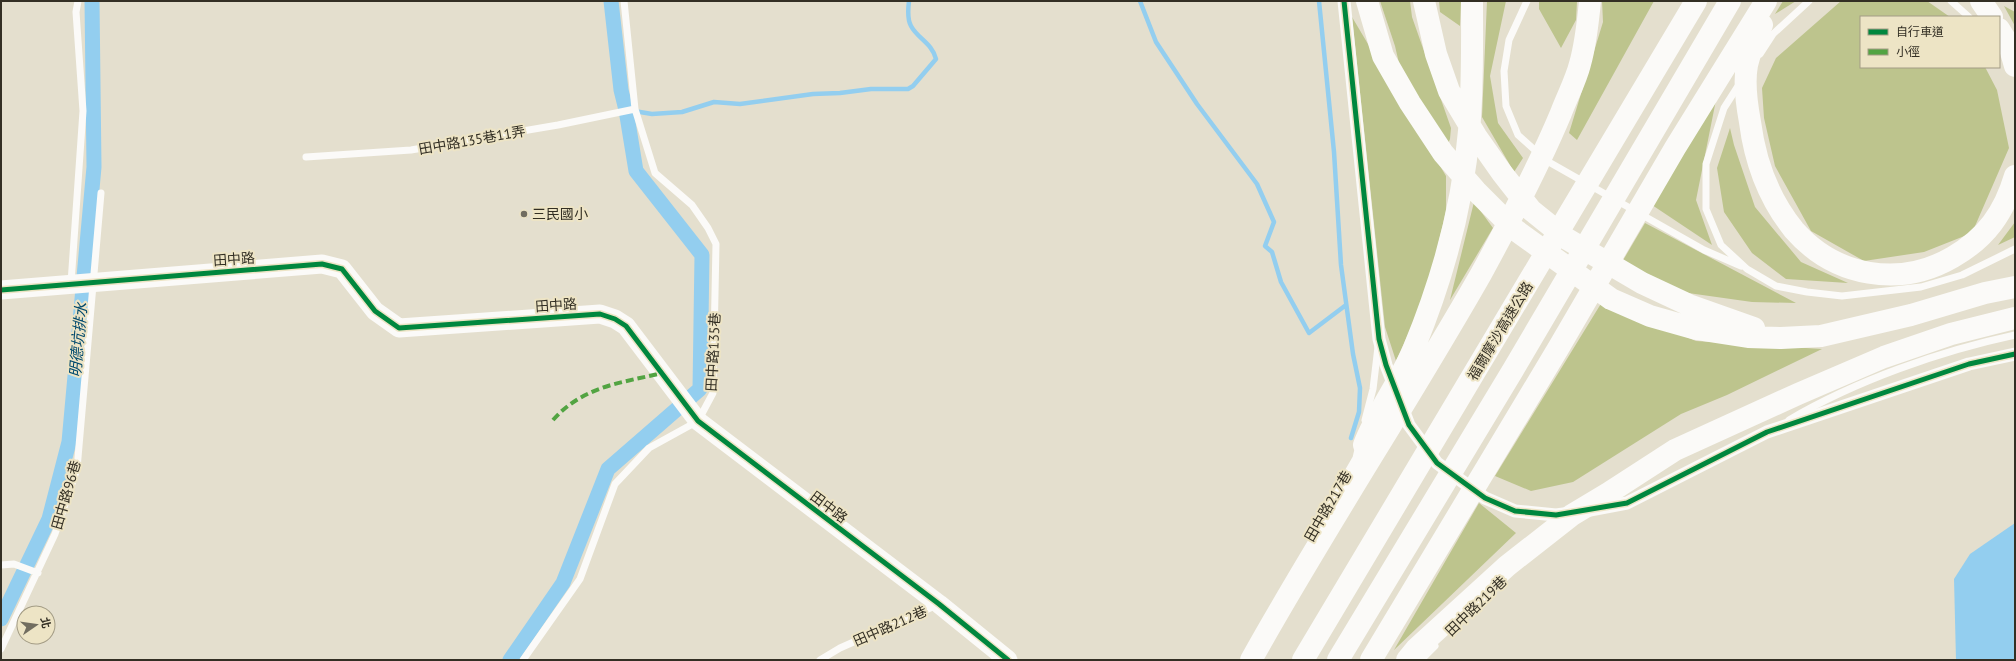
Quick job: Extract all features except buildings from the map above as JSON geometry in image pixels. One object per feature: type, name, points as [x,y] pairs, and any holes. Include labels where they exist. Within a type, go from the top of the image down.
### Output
[{"type":"highway","points":[[1367,1],[1383,56],[1410,103],[1443,153],[1476,191],[1514,229],[1611,299],[1650,316],[1696,329],[1748,337],[1781,338],[1821,336],[1910,315],[1985,293],[2015,286]]},
{"type":"highway","points":[[1424,1],[1436,54],[1449,91],[1476,136],[1511,186],[1531,210],[1567,239],[1642,283],[1689,305],[1781,338]]},
{"type":"highway","points":[[1340,506],[1366,440],[1413,350],[1430,307],[1445,256],[1460,196],[1469,131],[1472,1]]},
{"type":"highway","points":[[1251,660],[1340,506],[1410,394],[1516,211],[1554,130],[1580,66],[1587,30],[1590,1]]},
{"type":"highway","name":"福爾摩沙高速公路","points":[[1303,660],[1696,1]]},
{"type":"highway","points":[[1338,660],[1513,370],[1730,1]]},
{"type":"highway","points":[[1371,660],[1559,347],[1675,148],[1766,1]]},
{"type":"highway","points":[[1774,1],[1756,36],[1747,67],[1747,105],[1753,144],[1763,176],[1778,206],[1795,230],[1822,254],[1852,270],[1882,275],[1914,273],[1937,266],[1968,248],[1992,226],[2004,205],[2015,176]]},
{"type":"highway","points":[[1981,1],[1991,16]]},
{"type":"highway","points":[[2002,38],[2015,66]]},
{"type":"highway","points":[[1407,660],[1416,649],[1507,566],[1572,514],[1607,494],[1676,450],[1798,394],[1884,357],[1951,334],[2015,318]]},
{"type":"street","points":[[1344,1],[1379,339],[1386,365],[1409,425],[1437,463],[1485,498],[1515,511],[1556,515],[1627,503],[1767,432],[1962,366],[2015,354]]},
{"type":"street","name":"田中路","points":[[1,290],[322,264],[342,269],[375,311],[399,328],[600,314],[615,319],[626,326],[689,409],[1008,660]]},
{"type":"lane","points":[[78,1],[76,12],[84,111],[83,283]]},
{"type":"lane","name":"田中路135巷","points":[[624,1],[635,109],[655,173],[692,205],[708,228],[716,244],[713,393],[689,409]]},
{"type":"lane","points":[[1527,1],[1509,40],[1504,72],[1506,106],[1518,135],[1547,161],[1704,250],[1747,269],[1776,286],[1807,292],[1842,296],[1886,292],[1935,283],[1962,275],[2015,249]]},
{"type":"lane","points":[[1747,269],[1721,245],[1706,209],[1706,164],[1724,108],[1773,34],[1809,1]]},
{"type":"lane","points":[[1951,1],[1968,16]]},
{"type":"lane","name":"田中路135巷11弄","points":[[306,157],[411,150],[558,125],[635,109]]},
{"type":"lane","points":[[83,283],[101,193]]},
{"type":"lane","name":"田中路96巷","points":[[1,649],[55,534],[77,469],[83,283]]},
{"type":"lane","points":[[1767,432],[1819,402],[1890,374],[1942,355],[2015,335]]},
{"type":"lane","name":"田中路217巷","points":[[1310,538],[1356,458],[1373,389],[1379,339]]},
{"type":"lane","points":[[523,660],[580,579],[615,484],[689,409]]},
{"type":"lane","name":"田中路219巷","points":[[1481,600],[1532,552]]},
{"type":"lane","points":[[1,565],[14,564],[38,572]]},
{"type":"lane","points":[[1244,660],[1277,599]]},
{"type":"lane","name":"田中路212巷","points":[[820,660],[840,648],[938,604]]},
{"type":"lane","name":"田中路219巷","points":[[1421,660],[1443,638]]},
{"type":"green space","points":[[1380,1],[1410,1],[1412,17],[1451,128],[1450,139],[1446,148],[1401,72],[1395,46]]},
{"type":"green space","points":[[1439,1],[1461,1],[1460,26],[1440,12]]},
{"type":"green space","points":[[1487,1],[1506,1],[1490,76],[1498,123],[1523,158],[1514,172],[1482,117]]},
{"type":"green space","points":[[1539,1],[1577,1],[1576,20],[1561,48],[1539,9]]},
{"type":"green space","points":[[1602,1],[1654,1],[1577,140],[1569,133],[1603,22]]},
{"type":"green space","points":[[1783,1],[1796,1],[1775,14]]},
{"type":"green space","points":[[1841,1],[1927,1],[1949,16],[1860,16],[1860,68],[1986,68],[1997,90],[2009,148],[1972,233],[1924,252],[1864,261],[1811,231],[1775,166],[1764,118],[1762,88],[1776,58]]},
{"type":"green space","points":[[2004,6],[2015,12],[2015,26]]},
{"type":"green space","points":[[1352,17],[1446,176],[1446,211],[1427,292],[1396,361],[1385,327]]},
{"type":"green space","points":[[1719,85],[1696,200],[1712,245],[1652,205]]},
{"type":"green space","points":[[1730,128],[1734,145],[1755,207],[1801,262],[1848,283],[1786,279],[1752,253],[1724,212],[1717,168]]},
{"type":"green space","points":[[1474,202],[1493,228],[1450,300]]},
{"type":"green space","points":[[2015,222],[2015,237],[1998,245]]},
{"type":"green space","points":[[1645,223],[1796,303],[1752,302],[1681,292],[1622,262]]},
{"type":"green space","points":[[1602,302],[1696,341],[1822,349],[1727,395],[1681,414],[1573,482],[1531,491],[1495,476]]},
{"type":"green space","points":[[1479,503],[1516,533],[1394,650]]},
{"type":"water","points":[[2015,523],[2015,660],[1956,660],[1954,579],[1970,554]]},
{"type":"waterway","name":"明德坑排水","points":[[1,619],[49,519],[69,442],[94,167],[92,1]]},
{"type":"waterway","points":[[510,660],[563,583],[608,469],[700,389],[702,255],[636,171],[626,110],[621,90],[611,1]]},
{"type":"waterway","points":[[634,111],[652,114],[682,112],[714,102],[740,104],[813,94],[840,93],[871,89],[908,89],[913,86],[936,59],[928,45],[911,26],[908,17],[909,1]]},
{"type":"waterway","points":[[1140,1],[1156,42],[1197,104],[1257,184],[1274,222],[1265,246],[1272,252],[1281,282],[1309,333],[1346,305]]},
{"type":"waterway","points":[[1319,1],[1334,152],[1341,265],[1353,354],[1360,388],[1359,412],[1351,438]]},
{"type":"marked path","points":[[553,420],[577,400],[590,393],[617,383],[662,373]]},
{"type":"cycle path","points":[[1344,1],[1379,339],[1386,365],[1409,425],[1437,463],[1485,498],[1515,511],[1556,515],[1627,503],[1767,432],[1969,364],[2015,354]]},
{"type":"cycle path","points":[[1,290],[322,264],[342,269],[375,311],[399,328],[600,314],[615,319],[626,326],[698,421],[939,604],[1008,660]]},
{"type":"place","name":"三民國小","points":[[524,214]]}]
